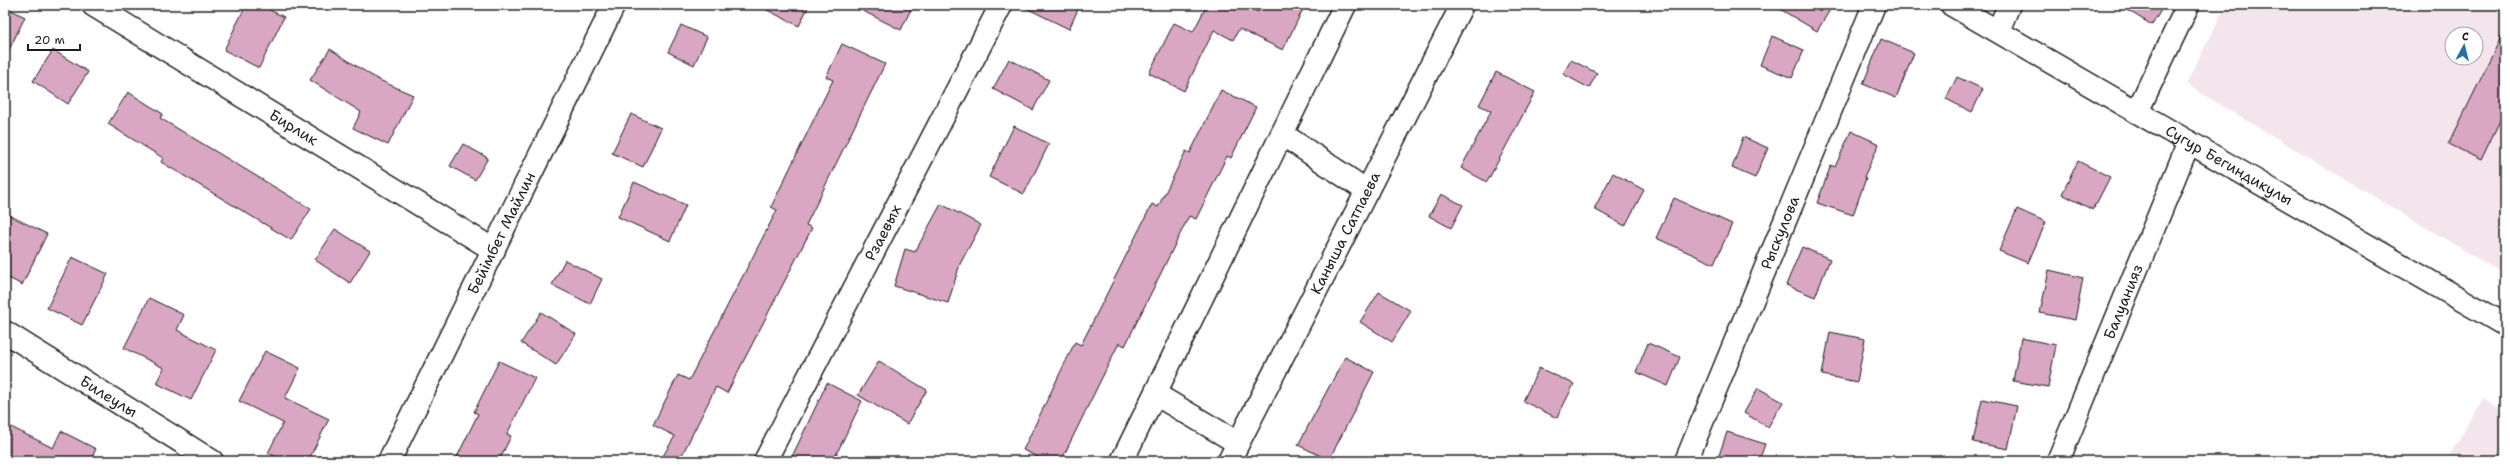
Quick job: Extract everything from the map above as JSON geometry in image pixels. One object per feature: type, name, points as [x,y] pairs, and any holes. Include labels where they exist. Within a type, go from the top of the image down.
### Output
[{"type":"street","name":"Бирлик","points":[[93,5],[494,250]]},
{"type":"street","name":"Бейімбет Майлин","points":[[390,461],[614,5]]},
{"type":"street","name":"Рзаевых","points":[[765,461],[1001,5]]},
{"type":"street","points":[[1122,461],[1345,5]]},
{"type":"street","name":"Каныша Сатпаева","points":[[1234,452],[1462,5]]},
{"type":"street","name":"Рыскулова","points":[[1686,461],[1874,5]]},
{"type":"street","name":"Сугур Бегиндикулы","points":[[1952,5],[2505,325]]},
{"type":"street","points":[[1998,31],[2009,5]]},
{"type":"street","points":[[2137,112],[2188,5]]},
{"type":"street","points":[[1282,134],[1367,191]]},
{"type":"street","name":"Балуанияз","points":[[2058,461],[2189,142]]},
{"type":"street","name":"Билеулы","points":[[5,332],[212,461]]},
{"type":"street","points":[[1154,394],[1234,452]]},
{"type":"shaded area","points":[[2226,5],[2505,5],[2505,275],[2186,84]]},
{"type":"shaded area","points":[[2483,399],[2505,413],[2505,461],[2446,461]]},
{"type":"building","points":[[246,5],[260,5],[284,17],[259,68],[224,50]]},
{"type":"building","points":[[757,5],[809,5],[799,26]]},
{"type":"building","points":[[851,5],[913,5],[901,30]]},
{"type":"building","points":[[1020,5],[1080,5],[1069,29]]},
{"type":"building","points":[[1207,5],[1243,5],[1258,12],[1261,5],[1305,5],[1283,50],[1239,29],[1233,40],[1214,30],[1184,91],[1149,73],[1174,23],[1193,32]]},
{"type":"building","points":[[1773,5],[1833,5],[1817,31]]},
{"type":"building","points":[[2119,5],[2164,5],[2152,25]]},
{"type":"building","points":[[5,7],[25,17],[5,58]]},
{"type":"building","points":[[681,25],[707,37],[694,65],[668,52]]},
{"type":"building","points":[[2505,29],[2505,110],[2481,160],[2449,144]]},
{"type":"building","points":[[1772,36],[1804,50],[1792,78],[1760,65]]},
{"type":"building","points":[[1881,39],[1914,53],[1896,98],[1863,84]]},
{"type":"building","points":[[842,44],[885,64],[806,225],[812,228],[727,393],[716,387],[679,461],[660,461],[675,436],[653,425],[678,375],[689,380],[777,210],[771,207],[833,80],[826,77]]},
{"type":"building","points":[[330,49],[377,79],[413,95],[388,145],[353,128],[361,112],[310,80]]},
{"type":"building","points":[[53,50],[88,72],[68,104],[33,81]]},
{"type":"building","points":[[1009,59],[1049,80],[1033,110],[993,89]]},
{"type":"building","points":[[1571,60],[1597,73],[1589,88],[1563,74]]},
{"type":"building","points":[[1496,72],[1535,92],[1487,182],[1461,168],[1491,111],[1479,105]]},
{"type":"building","points":[[1957,77],[1983,89],[1972,112],[1946,99]]},
{"type":"building","points":[[1221,90],[1256,107],[1231,158],[1227,156],[1196,219],[1189,216],[1125,346],[1119,343],[1061,461],[1046,461],[1023,450],[1075,342],[1081,345],[1152,204],[1158,207],[1186,151],[1190,153]]},
{"type":"building","points":[[128,92],[163,114],[160,118],[311,209],[291,240],[161,162],[163,158],[108,124]]},
{"type":"building","points":[[631,114],[661,128],[643,167],[612,153]]},
{"type":"building","points":[[1014,126],[1049,144],[1024,194],[989,177]]},
{"type":"building","points":[[1851,131],[1879,144],[1864,177],[1866,178],[1853,215],[1817,203],[1831,165],[1835,167]]},
{"type":"building","points":[[1743,137],[1768,148],[1755,178],[1732,168]]},
{"type":"building","points":[[463,144],[488,158],[475,180],[450,166]]},
{"type":"building","points":[[2078,161],[2110,177],[2093,210],[2062,194]]},
{"type":"building","points":[[1613,173],[1644,190],[1625,226],[1594,209]]},
{"type":"building","points":[[634,182],[686,205],[670,241],[618,217]]},
{"type":"building","points":[[1441,194],[1463,205],[1451,228],[1429,216]]},
{"type":"building","points":[[1674,198],[1732,224],[1714,264],[1656,238]]},
{"type":"building","points":[[941,204],[981,225],[960,264],[948,303],[894,286],[905,249],[915,252]]},
{"type":"building","points":[[2017,209],[2046,222],[2028,263],[1999,251]]},
{"type":"building","points":[[5,213],[47,234],[22,285],[5,276]]},
{"type":"building","points":[[335,229],[370,251],[350,283],[315,260]]},
{"type":"building","points":[[1802,247],[1830,259],[1815,297],[1786,285]]},
{"type":"building","points":[[72,257],[108,274],[82,325],[47,308]]},
{"type":"building","points":[[565,260],[602,279],[590,304],[552,285]]},
{"type":"building","points":[[2049,270],[2083,278],[2075,320],[2040,313]]},
{"type":"building","points":[[1379,292],[1411,311],[1392,342],[1360,322]]},
{"type":"building","points":[[149,298],[184,315],[177,330],[216,350],[191,400],[156,383],[164,368],[124,348]]},
{"type":"building","points":[[541,312],[576,334],[556,365],[521,343]]},
{"type":"building","points":[[1830,332],[1865,339],[1857,382],[1822,375]]},
{"type":"building","points":[[2021,338],[2056,345],[2048,387],[2013,381]]},
{"type":"building","points":[[1648,343],[1680,357],[1668,386],[1636,372]]},
{"type":"building","points":[[265,351],[300,368],[285,398],[329,419],[308,461],[285,461],[268,453],[283,423],[239,401]]},
{"type":"building","points":[[1345,357],[1374,372],[1329,460],[1298,445]]},
{"type":"building","points":[[499,361],[535,378],[507,434],[511,436],[499,461],[455,461],[478,414],[474,412]]},
{"type":"building","points":[[879,361],[927,390],[907,424],[858,395]]},
{"type":"building","points":[[1539,368],[1574,384],[1557,418],[1523,401]]},
{"type":"building","points":[[827,383],[862,401],[833,461],[790,461]]},
{"type":"building","points":[[1758,388],[1783,402],[1768,427],[1744,413]]},
{"type":"building","points":[[1982,399],[2017,406],[2008,449],[1973,442]]},
{"type":"building","points":[[5,424],[53,448],[61,431],[96,449],[90,461],[5,461]]},
{"type":"building","points":[[1727,432],[1765,444],[1759,461],[1717,461]]}]
